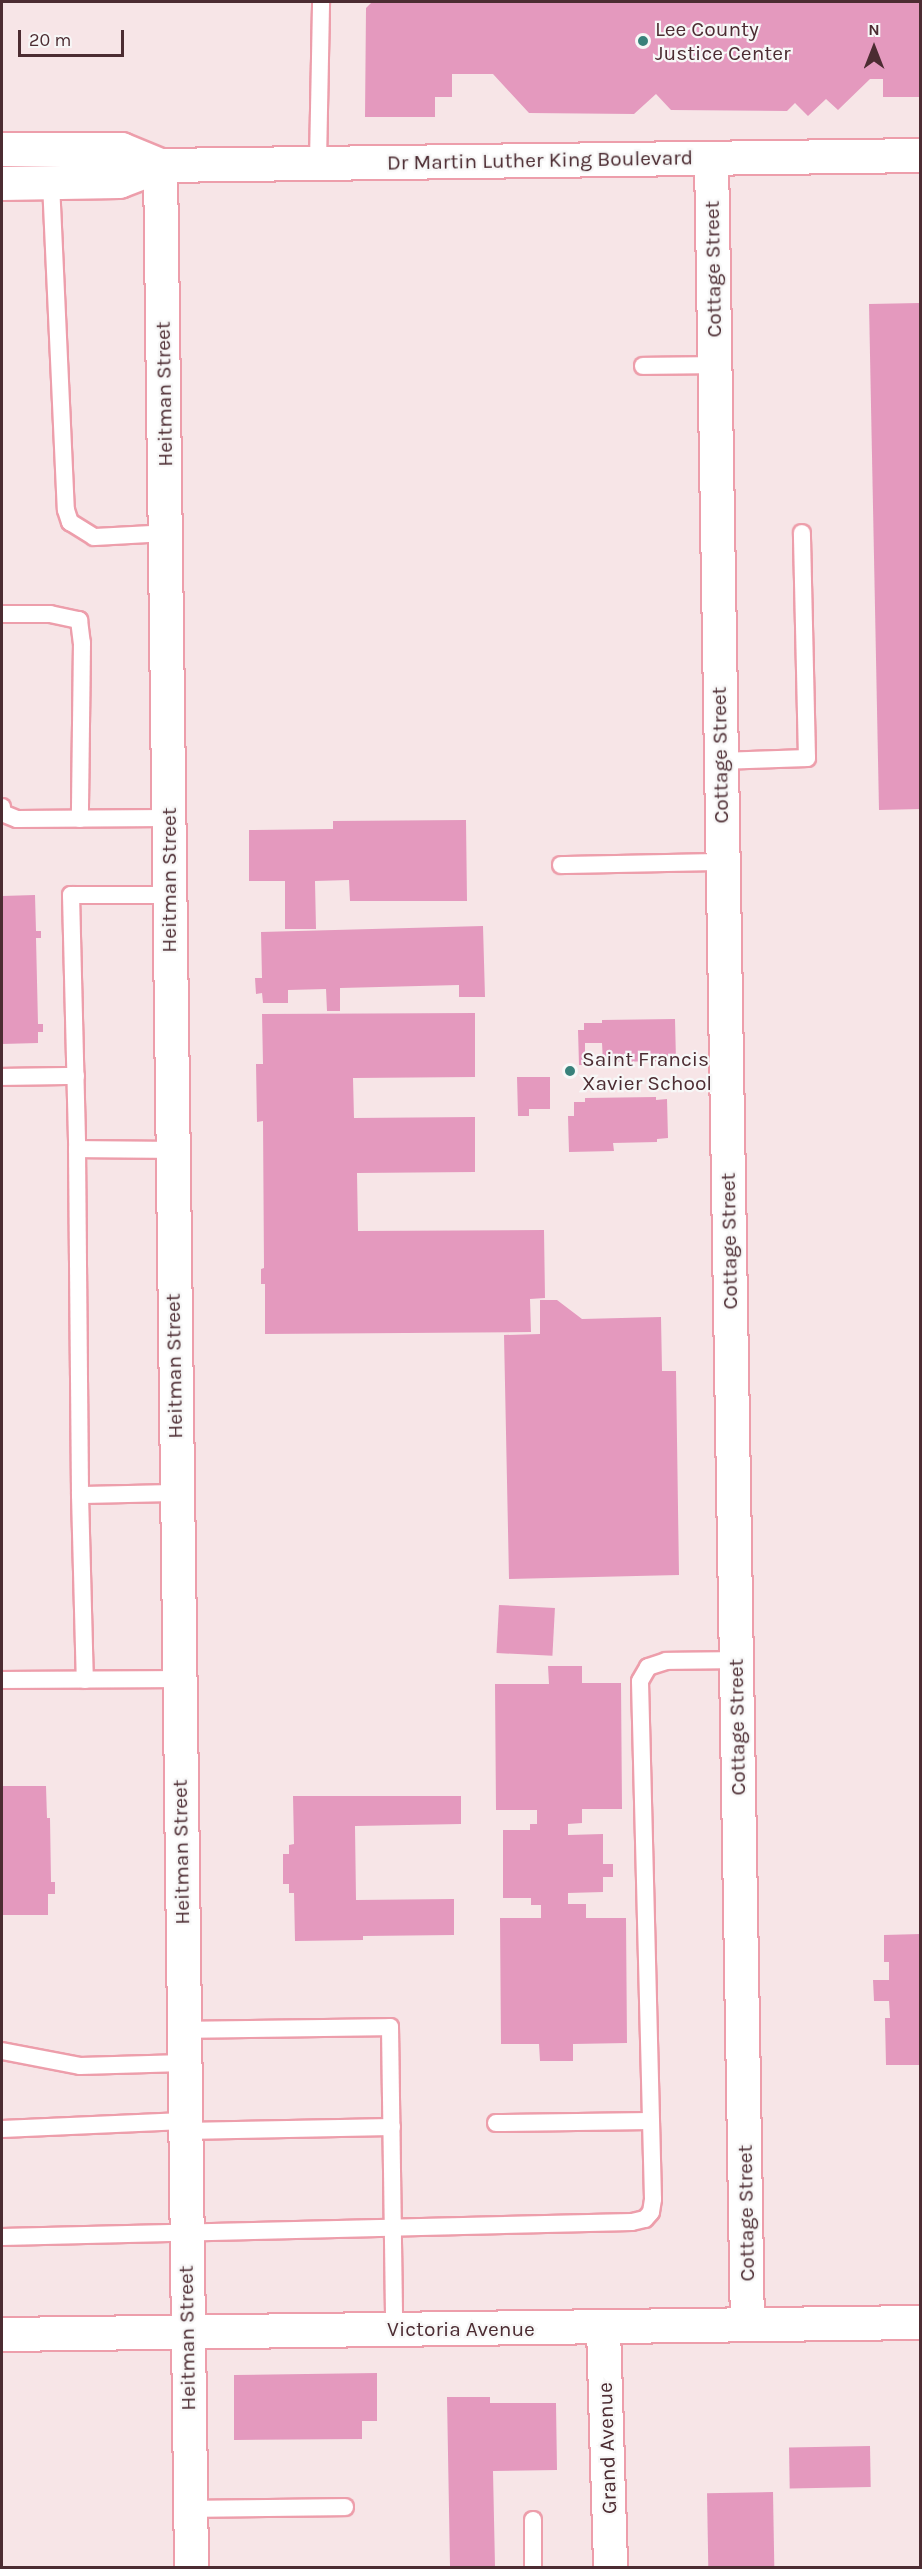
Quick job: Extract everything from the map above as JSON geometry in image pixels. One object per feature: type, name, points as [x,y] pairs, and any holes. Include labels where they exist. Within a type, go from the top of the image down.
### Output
[{"type":"street","name":"Dr Martin Luther King Boulevard","points":[[2,149],[122,149],[160,165]]},
{"type":"street","name":"Dr Martin Luther King Boulevard","points":[[2,183],[119,181],[160,165],[921,155]]},
{"type":"street","name":"Cottage Street","points":[[711,158],[747,2324]]},
{"type":"street","name":"Heitman Street","points":[[160,165],[167,533],[168,818],[186,2331],[191,2568]]},
{"type":"street","name":"Victoria Avenue","points":[[2,2334],[603,2328],[921,2322]]},
{"type":"street","name":"Grand Avenue","points":[[603,2328],[610,2568]]},
{"type":"lane","points":[[318,162],[321,2]]},
{"type":"lane","points":[[51,183],[66,510],[70,522],[94,537],[167,533]]},
{"type":"lane","points":[[643,366],[714,364]]},
{"type":"lane","points":[[720,761],[807,758],[802,533]]},
{"type":"lane","points":[[2,614],[50,614],[79,620],[82,643],[80,819]]},
{"type":"lane","points":[[2,807],[2,813],[17,819],[168,818]]},
{"type":"lane","points":[[561,865],[722,862]]},
{"type":"lane","points":[[85,1680],[71,895],[169,895]]},
{"type":"lane","points":[[2,1077],[76,1076]]},
{"type":"lane","points":[[77,1149],[172,1150]]},
{"type":"lane","points":[[80,1495],[176,1493]]},
{"type":"lane","points":[[2,2237],[156,2235],[185,2230],[632,2222],[645,2219],[651,2212],[653,2199],[640,1681],[648,1667],[666,1661],[736,1660]]},
{"type":"lane","points":[[2,1680],[180,1679]]},
{"type":"lane","points":[[183,2030],[390,2027],[394,2330]]},
{"type":"lane","points":[[2,2051],[80,2066],[184,2063]]},
{"type":"lane","points":[[496,2123],[651,2121]]},
{"type":"lane","points":[[2,2129],[184,2126],[392,2127]]},
{"type":"lane","points":[[190,2509],[345,2507]]},
{"type":"lane","points":[[533,2520],[533,2568]]},
{"type":"building","name":"Lee County Justice Center","points":[[372,2],[920,2],[920,97],[883,97],[883,79],[870,79],[838,110],[826,99],[808,116],[795,103],[787,111],[671,110],[656,94],[634,114],[529,113],[493,74],[452,74],[452,97],[435,97],[435,117],[365,117],[366,8]]},
{"type":"building","points":[[920,303],[920,809],[879,810],[869,304]]},
{"type":"building","points":[[466,820],[467,901],[350,901],[349,880],[315,881],[316,929],[285,929],[285,881],[249,881],[249,830],[333,829],[333,821]]},
{"type":"building","points":[[35,895],[36,931],[41,931],[41,938],[36,938],[38,1024],[43,1024],[43,1032],[38,1032],[38,1043],[2,1044],[2,896]]},
{"type":"building","points":[[483,926],[485,997],[459,997],[459,985],[340,988],[340,1011],[327,1011],[326,989],[288,990],[288,1003],[263,1003],[262,993],[256,994],[255,978],[262,978],[261,932]]},
{"type":"building","points":[[475,1013],[475,1077],[353,1078],[354,1118],[475,1117],[475,1172],[357,1173],[358,1231],[544,1230],[545,1298],[530,1299],[531,1332],[265,1334],[265,1284],[261,1284],[261,1269],[264,1268],[263,1121],[257,1122],[256,1064],[263,1064],[262,1014]]},
{"type":"building","points":[[675,1019],[676,1061],[603,1062],[602,1043],[585,1043],[585,1065],[579,1065],[578,1030],[584,1030],[584,1023],[602,1023],[602,1020]]},
{"type":"building","points":[[517,1077],[550,1077],[550,1109],[529,1109],[529,1116],[518,1116]]},
{"type":"building","points":[[656,1097],[656,1100],[667,1099],[668,1138],[657,1139],[657,1142],[613,1143],[614,1151],[569,1152],[568,1116],[574,1116],[574,1102],[585,1102],[585,1098]]},
{"type":"building","points":[[540,1300],[557,1300],[582,1319],[661,1317],[662,1371],[676,1371],[679,1575],[509,1579],[504,1335],[540,1334]]},
{"type":"building","points":[[499,1605],[555,1608],[552,1656],[496,1653]]},
{"type":"building","points":[[548,1666],[582,1666],[582,1683],[621,1683],[622,1809],[582,1809],[582,1823],[568,1824],[568,1835],[603,1834],[603,1864],[613,1864],[613,1877],[603,1877],[603,1892],[568,1893],[568,1904],[586,1904],[586,1918],[626,1918],[627,2043],[573,2044],[573,2061],[540,2061],[539,2044],[501,2044],[500,1918],[541,1918],[541,1905],[531,1905],[531,1898],[503,1898],[503,1830],[530,1830],[530,1824],[537,1824],[537,1810],[496,1810],[495,1684],[549,1684]]},
{"type":"building","points":[[2,1786],[46,1786],[47,1818],[50,1818],[51,1882],[55,1882],[55,1894],[48,1894],[48,1915],[2,1915]]},
{"type":"building","points":[[293,1796],[461,1796],[461,1824],[355,1826],[356,1900],[454,1899],[454,1935],[363,1936],[363,1940],[295,1941],[294,1893],[289,1893],[289,1884],[283,1884],[283,1854],[289,1854],[289,1845],[294,1844]]},
{"type":"building","points":[[920,1934],[920,2065],[886,2065],[885,2018],[890,2018],[889,2001],[874,2001],[873,1980],[889,1980],[889,1962],[884,1962],[884,1935]]},
{"type":"building","points":[[377,2373],[377,2421],[362,2421],[362,2439],[234,2440],[234,2375]]},
{"type":"building","points":[[447,2397],[490,2397],[490,2403],[556,2403],[557,2470],[493,2471],[495,2566],[450,2566]]},
{"type":"building","points":[[870,2446],[871,2487],[790,2488],[789,2447]]},
{"type":"building","points":[[773,2492],[774,2568],[708,2568],[707,2493]]},
{"type":"place","name":"Lee County Justice Center","points":[[643,41]]},
{"type":"place","name":"Saint Francis Xavier School","points":[[570,1071]]}]
